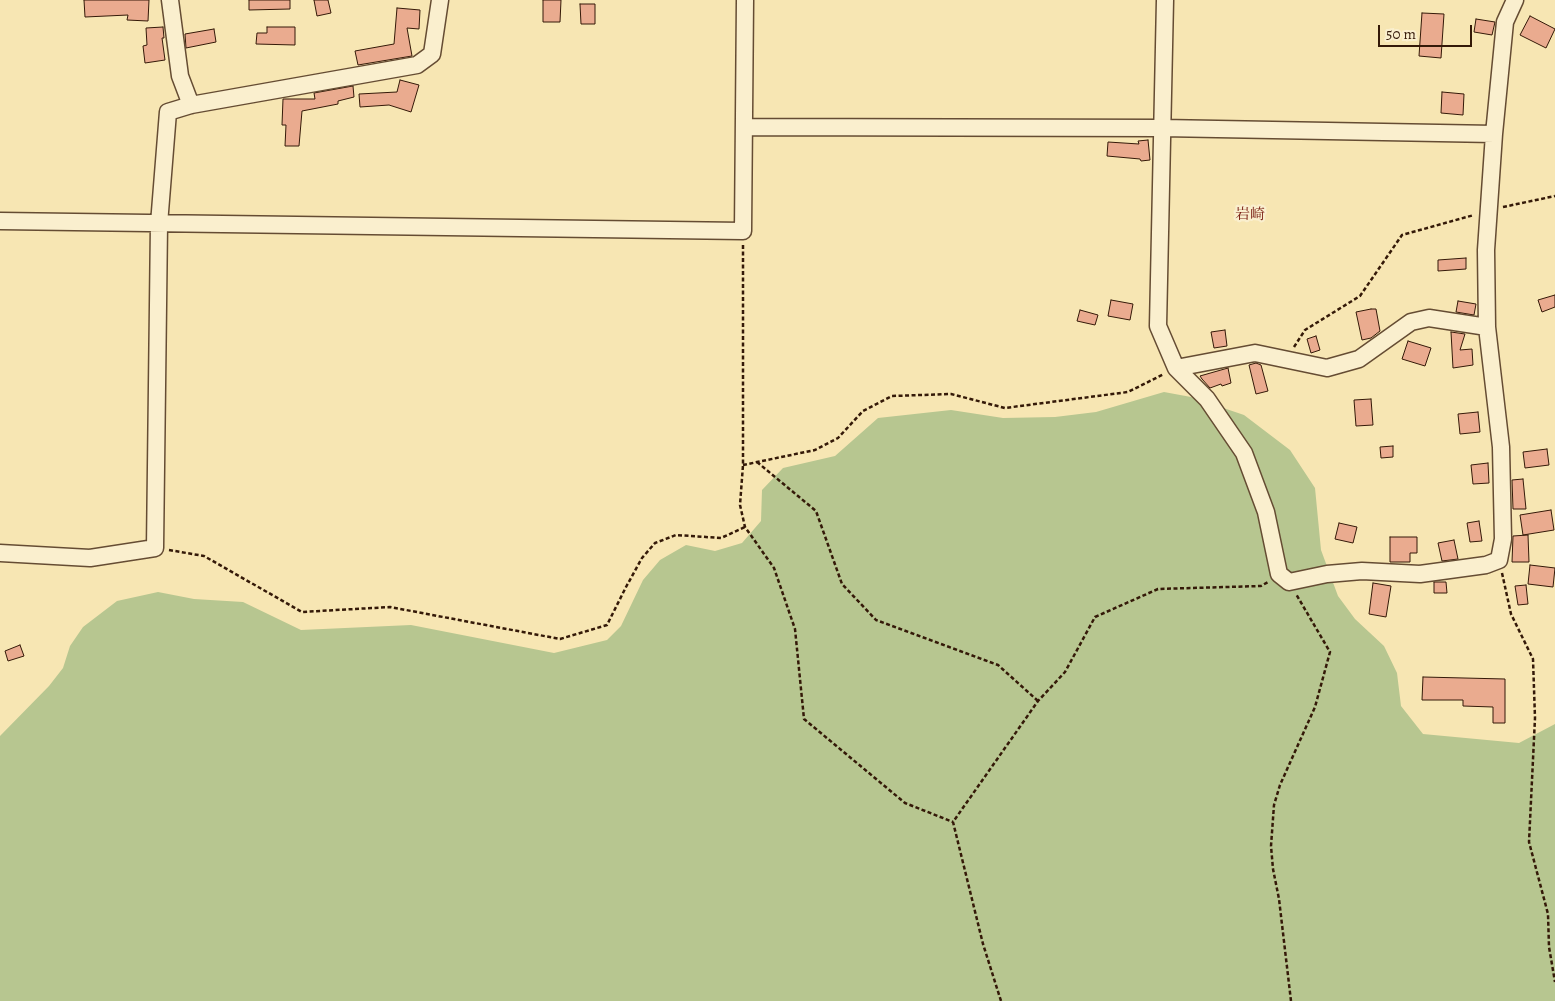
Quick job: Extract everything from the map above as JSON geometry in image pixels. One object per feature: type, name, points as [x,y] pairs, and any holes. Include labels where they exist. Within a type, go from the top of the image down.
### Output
[{"type":"street","points":[[170,0],[180,76],[191,105]]},
{"type":"street","points":[[0,553],[90,558],[155,548],[159,224],[168,112],[191,105],[417,64],[432,54],[440,0]]},
{"type":"street","points":[[0,221],[743,231],[745,0]]},
{"type":"street","points":[[1165,0],[1158,326],[1176,368],[1207,400],[1244,453],[1266,512],[1284,578],[1362,571],[1420,574],[1486,565],[1498,560],[1503,538],[1501,447],[1487,327],[1486,250],[1494,134],[1506,22],[1515,0]]},
{"type":"street","points":[[744,127],[1162,128],[1494,134]]},
{"type":"street","points":[[1176,368],[1255,352],[1327,368],[1358,359],[1411,322],[1429,318],[1487,327]]},
{"type":"path","points":[[1286,359],[1305,330],[1360,296],[1402,235],[1489,210],[1555,196]]},
{"type":"path","points":[[743,231],[743,465],[740,505],[745,527],[774,568],[795,629],[804,719],[905,803],[953,822]]},
{"type":"path","points":[[743,465],[816,450],[838,438],[863,411],[892,396],[951,394],[1005,408],[1128,392],[1176,368]]},
{"type":"path","points":[[757,462],[816,512],[842,584],[876,620],[998,665],[1038,701]]},
{"type":"path","points":[[155,548],[204,556],[302,612],[390,607],[560,639],[608,625],[642,558],[655,543],[676,534],[721,538],[745,527]]},
{"type":"path","points":[[1498,560],[1511,614],[1533,659],[1534,718],[1529,842],[1548,914],[1549,948],[1555,982]]},
{"type":"path","points":[[1001,1001],[982,944],[953,822],[1038,701],[1065,672],[1095,617],[1158,589],[1261,586],[1284,578],[1330,652],[1315,707],[1280,785],[1274,805],[1271,846],[1291,1001]]},
{"type":"green space","points":[[1164,392],[1191,397],[1244,415],[1290,450],[1315,488],[1321,550],[1338,596],[1355,619],[1384,646],[1397,673],[1401,706],[1423,734],[1519,743],[1555,724],[1555,1001],[0,1001],[0,736],[49,686],[63,668],[70,646],[83,627],[117,601],[158,592],[194,599],[243,602],[301,630],[411,625],[554,653],[607,640],[621,626],[643,580],[660,560],[686,545],[715,551],[742,543],[761,521],[762,490],[783,468],[835,456],[878,418],[951,410],[1003,418],[1055,417],[1096,412]]},
{"type":"building","points":[[84,0],[149,0],[148,21],[127,20],[128,15],[85,17]]},
{"type":"building","points":[[249,0],[290,0],[290,9],[249,10]]},
{"type":"building","points":[[314,0],[328,0],[331,13],[317,16]]},
{"type":"building","points":[[543,0],[561,0],[560,22],[543,22]]},
{"type":"building","points":[[580,4],[595,4],[595,24],[581,24]]},
{"type":"building","points":[[397,8],[420,10],[419,29],[407,28],[412,56],[358,65],[355,51],[394,44]]},
{"type":"building","points":[[1422,13],[1444,14],[1441,58],[1419,56]]},
{"type":"building","points":[[1530,16],[1555,29],[1546,48],[1520,35]]},
{"type":"building","points":[[1476,19],[1495,22],[1492,35],[1474,32]]},
{"type":"building","points":[[163,27],[164,38],[162,38],[165,60],[145,63],[143,46],[147,45],[146,28]]},
{"type":"building","points":[[267,27],[295,27],[295,45],[256,44],[257,33],[267,33]]},
{"type":"building","points":[[214,29],[216,42],[186,48],[185,34]]},
{"type":"building","points":[[400,80],[419,85],[411,112],[389,105],[360,107],[359,94],[397,92]]},
{"type":"building","points":[[353,86],[354,97],[338,101],[338,104],[302,111],[299,146],[285,146],[286,125],[282,125],[283,99],[315,99],[314,93]]},
{"type":"building","points":[[1442,92],[1464,94],[1463,115],[1441,113]]},
{"type":"building","points":[[1148,140],[1150,160],[1141,161],[1140,159],[1107,156],[1108,142],[1139,144],[1138,141]]},
{"type":"building","points":[[1466,258],[1466,269],[1438,271],[1438,260]]},
{"type":"building","points":[[1555,295],[1555,307],[1542,312],[1538,300]]},
{"type":"building","points":[[1111,300],[1133,304],[1130,320],[1108,316]]},
{"type":"building","points":[[1458,301],[1476,304],[1474,315],[1456,312]]},
{"type":"building","points":[[1376,309],[1380,331],[1371,338],[1362,340],[1356,312]]},
{"type":"building","points":[[1080,310],[1098,315],[1095,325],[1077,321]]},
{"type":"building","points":[[1225,330],[1227,346],[1214,348],[1211,332]]},
{"type":"building","points":[[1451,332],[1465,334],[1460,350],[1472,349],[1473,365],[1453,368]]},
{"type":"building","points":[[1316,336],[1320,350],[1311,353],[1307,339]]},
{"type":"building","points":[[1408,341],[1431,348],[1425,366],[1402,359]]},
{"type":"building","points":[[1256,363],[1261,365],[1268,391],[1256,394],[1249,365]]},
{"type":"building","points":[[1228,368],[1231,383],[1222,386],[1221,384],[1210,388],[1200,376]]},
{"type":"building","points":[[1371,399],[1373,425],[1356,426],[1354,400]]},
{"type":"building","points":[[1478,412],[1480,432],[1460,434],[1458,414]]},
{"type":"building","points":[[1393,446],[1393,457],[1381,458],[1380,447]]},
{"type":"building","points":[[1547,449],[1549,465],[1525,468],[1523,452]]},
{"type":"building","points":[[1488,463],[1489,483],[1473,484],[1471,465]]},
{"type":"building","points":[[1523,479],[1526,509],[1513,509],[1512,480]]},
{"type":"building","points":[[1551,510],[1554,530],[1523,535],[1520,515]]},
{"type":"building","points":[[1479,521],[1482,541],[1470,542],[1467,523]]},
{"type":"building","points":[[1339,523],[1357,527],[1353,543],[1335,539]]},
{"type":"building","points":[[1528,535],[1529,562],[1512,562],[1513,536]]},
{"type":"building","points":[[1390,537],[1417,537],[1417,553],[1410,553],[1410,562],[1390,562]]},
{"type":"building","points":[[1454,540],[1458,559],[1442,561],[1438,543]]},
{"type":"building","points":[[1530,565],[1555,568],[1553,587],[1528,584]]},
{"type":"building","points":[[1434,582],[1446,582],[1447,593],[1434,593]]},
{"type":"building","points":[[1373,583],[1391,586],[1386,617],[1369,614]]},
{"type":"building","points":[[1526,585],[1528,604],[1518,605],[1515,586]]},
{"type":"building","points":[[20,645],[24,656],[8,661],[5,651]]},
{"type":"building","points":[[1423,677],[1505,679],[1505,723],[1493,723],[1493,707],[1463,706],[1463,700],[1422,700]]},
{"type":"district","name":"岩崎","points":[[1250,215]]}]
